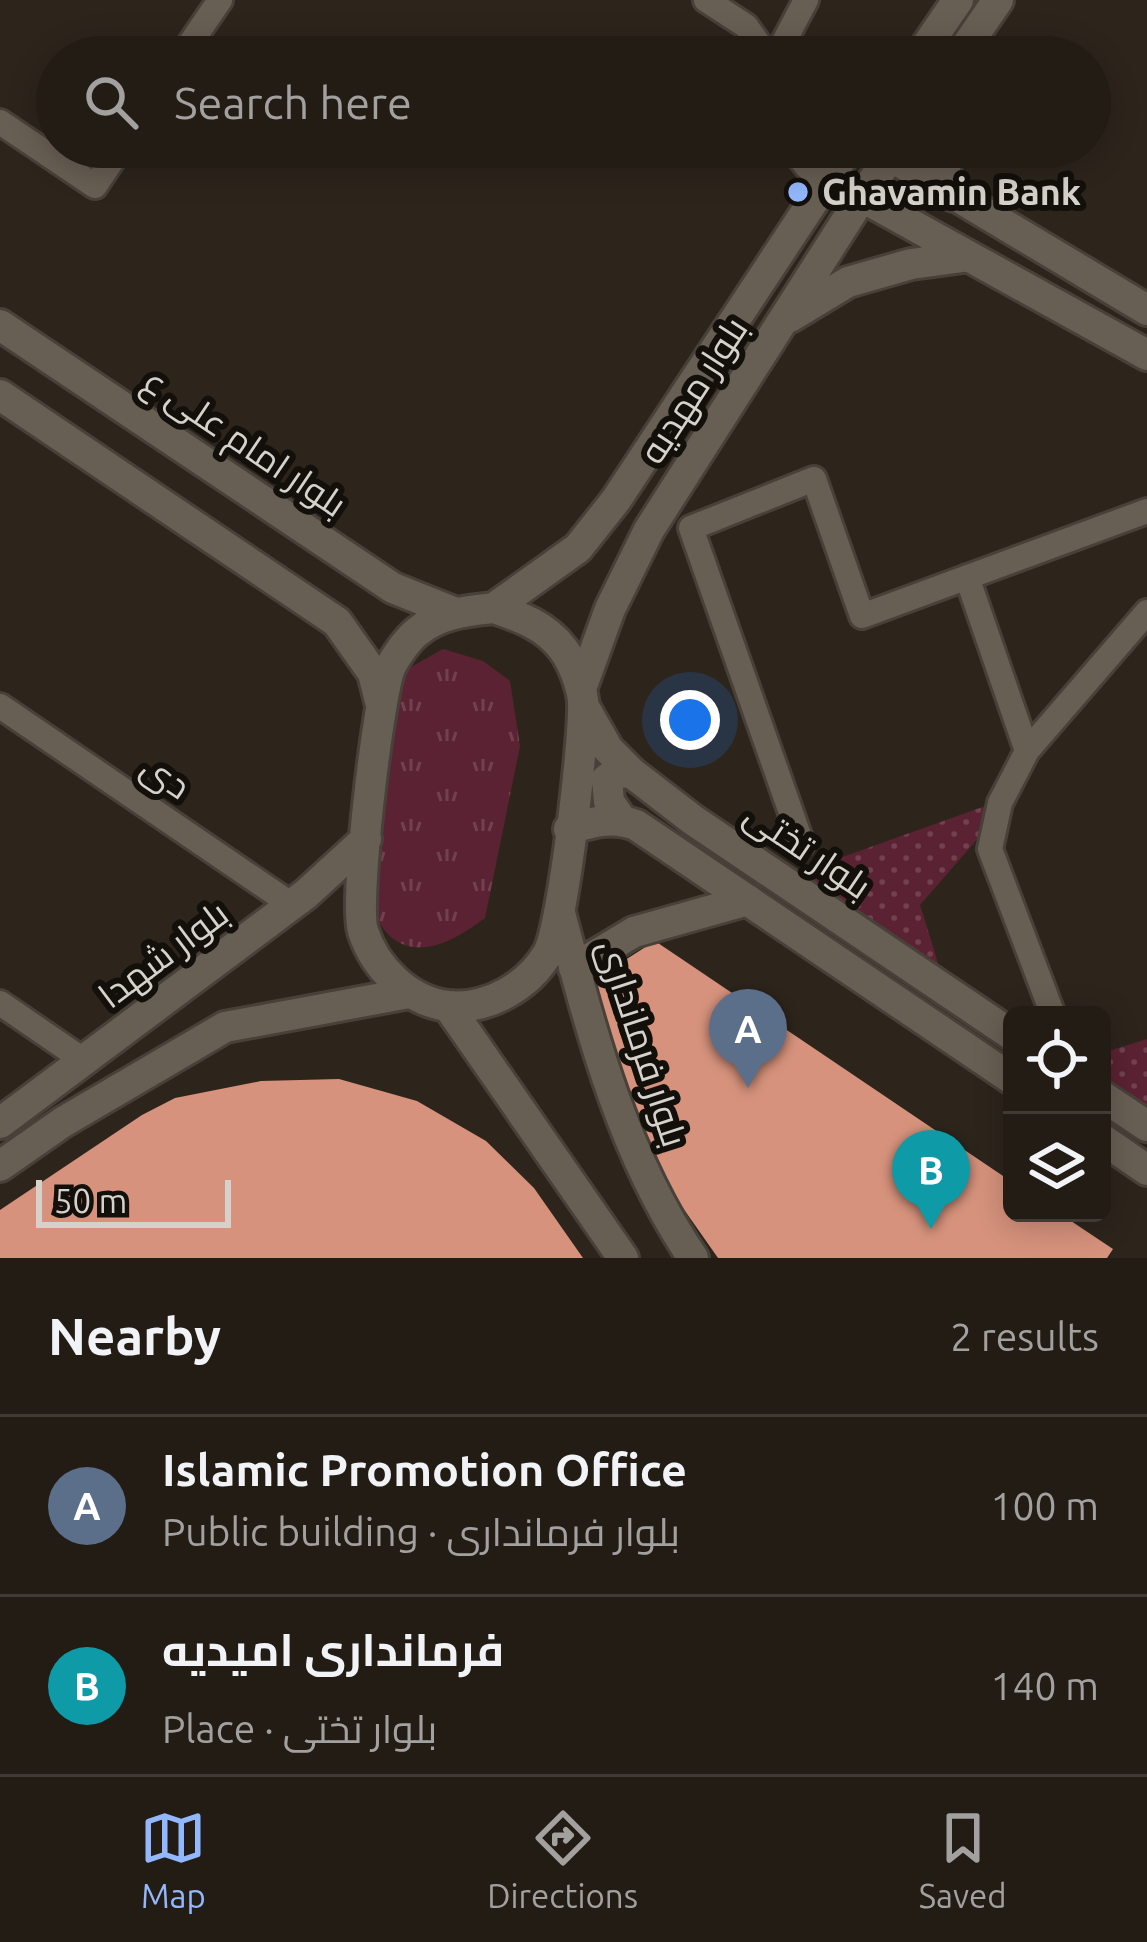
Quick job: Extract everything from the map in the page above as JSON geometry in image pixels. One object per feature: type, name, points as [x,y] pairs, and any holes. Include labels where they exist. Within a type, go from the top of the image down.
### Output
[{"type":"street","points":[[196,36],[220,0]]},
{"type":"street","points":[[706,0],[754,36]]},
{"type":"street","points":[[785,36],[806,0]]},
{"type":"street","points":[[933,36],[958,0]]},
{"type":"street","points":[[973,36],[998,0]]},
{"type":"street","points":[[0,122],[36,146]]},
{"type":"street","points":[[68,168],[95,186],[107,168]]},
{"type":"street","points":[[809,168],[1147,355]]},
{"type":"street","name":"بلوار مهدیه","points":[[494,608],[578,548],[616,500],[835,168]]},
{"type":"street","name":"بلوار مهدیه","points":[[560,912],[582,697],[610,609],[649,530],[877,168]]},
{"type":"street","points":[[913,168],[1147,310]]},
{"type":"street","points":[[943,168],[953,196]]},
{"type":"street","points":[[785,320],[848,282],[911,264],[963,256]]},
{"type":"street","name":"بلوار امام علی ع","points":[[0,325],[393,588],[452,612]]},
{"type":"street","points":[[0,395],[337,622],[373,673],[382,707]]},
{"type":"street","points":[[802,844],[691,528],[814,479],[862,616],[1147,511]]},
{"type":"street","points":[[967,578],[1027,751]]},
{"type":"street","points":[[494,608],[452,612],[416,632],[391,666],[366,839],[362,929],[379,966],[409,993],[448,1006],[488,1002],[524,983],[549,952],[560,912]]},
{"type":"street","name":"بلوار تختی","points":[[494,608],[534,622],[565,651],[608,748],[632,773],[693,820],[1003,1029]]},
{"type":"street","points":[[1050,1006],[990,849],[1000,803],[1027,751],[1147,611]]},
{"type":"street","name":"دی","points":[[0,706],[292,905]]},
{"type":"street","points":[[621,819],[609,802],[607,779],[616,772],[632,773]]},
{"type":"street","points":[[569,829],[621,819]]},
{"type":"street","name":"بلوار تختی","points":[[621,819],[1003,1072]]},
{"type":"street","name":"بلوار شهدا","points":[[0,1124],[292,905],[366,839]]},
{"type":"street","points":[[574,968],[634,932],[748,900]]},
{"type":"street","name":"بلوار فرمانداری","points":[[560,912],[626,1137],[693,1258]]},
{"type":"street","points":[[0,1166],[63,1122],[225,1027],[409,993]]},
{"type":"street","points":[[0,1003],[86,1062]]},
{"type":"street","points":[[448,1006],[622,1258]]},
{"type":"street","points":[[1111,1102],[1147,1126]]},
{"type":"street","points":[[1111,1145],[1147,1170]]},
{"type":"green space","points":[[443,649],[483,661],[510,681],[520,746],[485,918],[452,939],[416,947],[392,938],[367,906],[395,676]]},
{"type":"green space","points":[[991,804],[980,836],[920,905],[942,976],[795,874]]},
{"type":"green space","points":[[1147,1039],[1147,1111],[1111,1086],[1111,1050]]},
{"type":"building","points":[[655,941],[1003,1176],[1003,1222],[1072,1222],[1113,1249],[1107,1258],[718,1258],[657,1171],[589,983]]},
{"type":"building","points":[[339,1079],[417,1101],[486,1141],[534,1188],[583,1258],[0,1258],[0,1210],[142,1115],[175,1098],[261,1081]]},
{"type":"place","name":"Ghavamin Bank","points":[[798,192]]},
{"type":"place","name":"Islamic Promotion Office","points":[[748,1088]]},
{"type":"place","name":"فرمانداری امیدیه","points":[[931,1229]]}]
